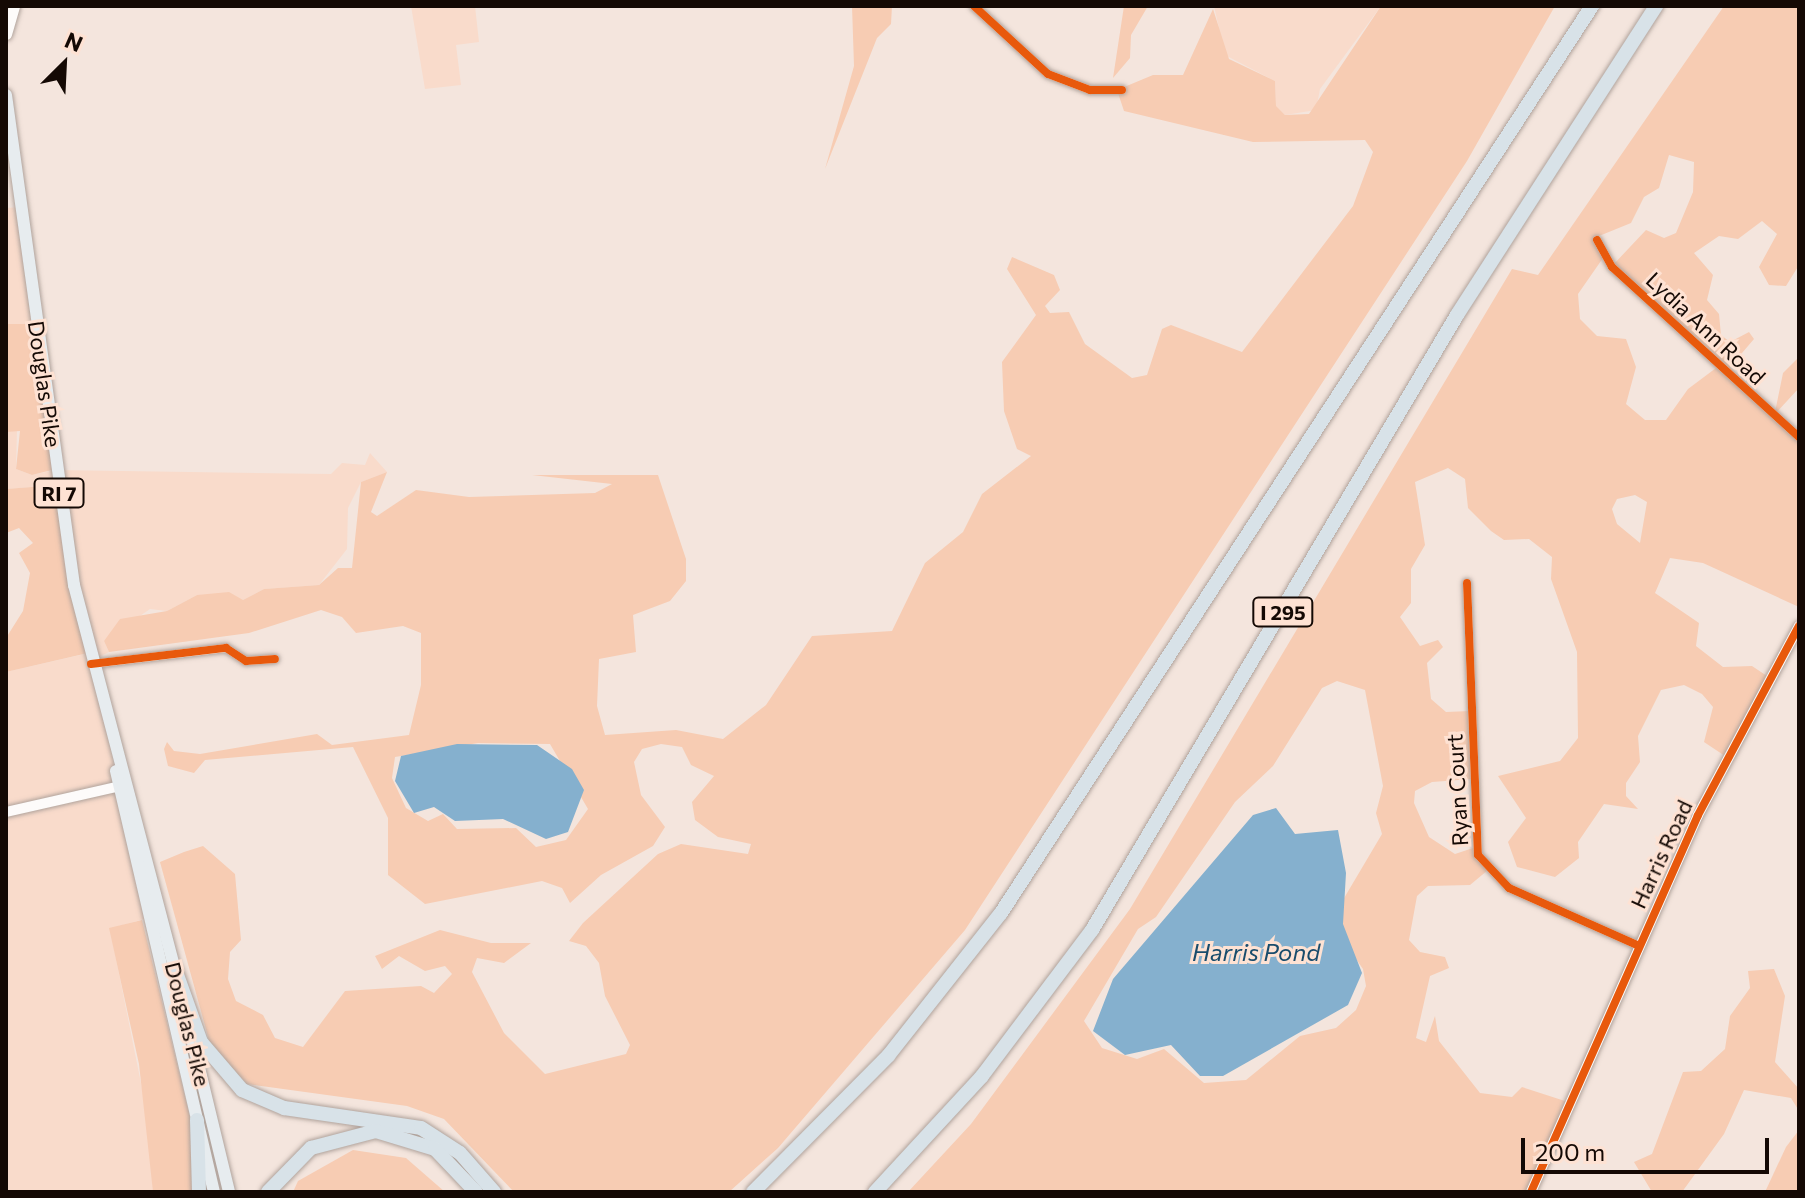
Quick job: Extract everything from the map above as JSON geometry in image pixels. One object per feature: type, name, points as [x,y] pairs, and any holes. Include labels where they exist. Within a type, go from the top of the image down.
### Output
[{"type":"highway","points":[[753,1192],[888,1056],[1010,901],[1592,6]]},
{"type":"highway","name":"I 295","points":[[875,1192],[962,1100],[1125,879],[1457,315],[1656,6]]},
{"type":"highway","points":[[175,969],[201,1042],[242,1090],[284,1108],[421,1128],[460,1153],[494,1192]]},
{"type":"highway","points":[[887,1192],[962,1100]]},
{"type":"highway","points":[[197,1120],[199,1192]]},
{"type":"highway","points":[[268,1192],[311,1148],[376,1131],[435,1149],[476,1192]]},
{"type":"highway","points":[[744,1192],[782,1166]]},
{"type":"main road","points":[[6,34],[14,6]]},
{"type":"main road","name":"Douglas Pike","points":[[6,95],[59,491],[91,664],[116,765],[175,969],[229,1192]]},
{"type":"main road","name":"Douglas Pike","points":[[116,765],[116,787],[214,1192]]},
{"type":"street","points":[[974,6],[1048,74],[1090,90],[1122,90]]},
{"type":"street","name":"Lydia Ann Road","points":[[1597,240],[1612,267],[1799,437]]},
{"type":"street","name":"Ryan Court","points":[[1467,583],[1478,855],[1509,888],[1639,946]]},
{"type":"street","name":"Harris Road","points":[[1531,1192],[1724,762],[1799,626]]},
{"type":"street","points":[[91,664],[226,648],[246,661],[275,659]]},
{"type":"street","points":[[6,812],[116,787]]},
{"type":"shaded area","points":[[411,6],[475,6],[479,42],[456,45],[461,85],[425,89]]},
{"type":"shaded area","points":[[852,6],[892,6],[891,24],[877,38],[825,169],[854,66]]},
{"type":"shaded area","points":[[1124,6],[1148,6],[1131,35],[1130,58],[1113,78]]},
{"type":"shaded area","points":[[1214,6],[1381,6],[1320,89],[1316,110],[1285,115],[1276,107],[1275,81],[1225,55]]},
{"type":"shaded area","points":[[1381,6],[1555,6],[1467,161],[965,930],[778,1148],[729,1192],[514,1192],[444,1119],[407,1106],[247,1084],[210,1044],[160,862],[184,852],[203,846],[235,874],[241,940],[230,952],[228,979],[236,1001],[263,1015],[275,1038],[303,1047],[345,991],[421,986],[434,993],[452,974],[445,966],[425,971],[399,956],[382,969],[375,956],[440,930],[491,943],[531,943],[504,963],[477,958],[472,972],[504,1033],[545,1074],[626,1054],[630,1045],[605,996],[599,963],[586,946],[569,941],[583,923],[658,854],[681,844],[748,854],[751,844],[718,837],[695,820],[692,802],[714,776],[691,765],[682,747],[661,744],[642,749],[634,762],[641,795],[665,827],[653,846],[601,875],[570,903],[562,888],[542,881],[425,904],[388,875],[388,818],[353,747],[205,760],[194,773],[168,766],[164,749],[167,742],[174,751],[200,754],[317,734],[332,745],[409,735],[421,685],[421,633],[403,626],[356,633],[342,617],[321,610],[249,633],[109,652],[104,641],[120,619],[167,611],[197,595],[229,592],[243,600],[264,589],[319,585],[338,568],[352,568],[361,482],[387,472],[371,512],[377,516],[416,490],[469,497],[595,493],[612,484],[532,475],[658,475],[686,559],[686,581],[670,601],[633,615],[636,652],[599,659],[597,706],[605,735],[676,730],[723,739],[766,705],[812,636],[892,631],[925,563],[963,532],[982,494],[1031,456],[1017,449],[1004,411],[1002,362],[1036,315],[1007,269],[1012,257],[1054,275],[1060,290],[1045,306],[1050,313],[1069,312],[1085,344],[1132,378],[1147,375],[1162,329],[1171,325],[1242,352],[1353,206],[1373,152],[1365,140],[1253,142],[1124,111],[1117,90],[1153,75],[1183,75],[1213,9],[1229,59],[1275,81],[1276,106],[1285,115],[1309,114]],"holes":[[[478,743],[550,744],[588,809],[566,840],[536,847],[516,828],[457,829],[443,814],[428,821],[406,808],[392,778],[395,757]]]},
{"type":"shaded area","points":[[1724,6],[1799,6],[1799,265],[1786,286],[1769,285],[1759,267],[1777,234],[1762,221],[1738,239],[1719,236],[1694,253],[1713,275],[1707,300],[1719,314],[1721,335],[1730,342],[1749,332],[1754,339],[1730,367],[1775,412],[1783,373],[1799,357],[1799,388],[1776,413],[1799,434],[1799,607],[1703,563],[1670,558],[1655,593],[1699,623],[1696,646],[1723,667],[1752,666],[1767,676],[1725,756],[1704,742],[1713,707],[1702,694],[1684,685],[1661,690],[1638,736],[1640,762],[1626,783],[1626,796],[1638,809],[1604,804],[1578,842],[1579,858],[1555,877],[1517,867],[1508,842],[1526,818],[1498,776],[1560,761],[1578,738],[1577,652],[1551,579],[1552,557],[1529,539],[1504,540],[1491,531],[1468,508],[1465,479],[1448,468],[1415,482],[1425,545],[1411,569],[1411,603],[1400,617],[1420,646],[1438,640],[1443,647],[1427,663],[1431,699],[1446,712],[1470,711],[1472,779],[1432,782],[1415,791],[1414,803],[1429,837],[1455,854],[1476,847],[1488,870],[1470,885],[1428,886],[1417,896],[1409,940],[1420,952],[1445,957],[1449,968],[1430,976],[1416,1038],[1426,1042],[1435,1016],[1439,1041],[1480,1093],[1512,1097],[1522,1087],[1568,1102],[1531,1192],[908,1192],[971,1124],[1130,909],[1512,269],[1538,275]],"holes":[[[1669,155],[1694,162],[1693,192],[1676,233],[1664,238],[1646,230],[1613,265],[1720,365],[1688,389],[1666,420],[1645,420],[1626,404],[1636,367],[1626,339],[1597,336],[1580,319],[1578,294],[1603,258],[1599,236],[1631,223],[1644,197],[1659,188]],[[1635,495],[1647,502],[1640,543],[1617,524],[1612,509],[1617,499]],[[1337,681],[1365,690],[1383,786],[1376,813],[1382,834],[1337,910],[1344,942],[1363,969],[1366,986],[1356,1010],[1336,1028],[1300,1036],[1246,1080],[1204,1083],[1164,1049],[1137,1059],[1102,1048],[1084,1021],[1138,929],[1156,917],[1235,802],[1273,766],[1322,688]]]},
{"type":"shaded area","points":[[22,207],[35,324],[6,324],[6,208]]},
{"type":"shaded area","points":[[6,324],[35,324],[52,470],[32,475],[16,469],[20,431],[6,432]]},
{"type":"shaded area","points":[[17,429],[16,469],[32,475],[55,470],[331,474],[342,463],[365,465],[370,453],[387,472],[361,482],[348,508],[347,549],[319,585],[264,589],[243,600],[197,595],[167,611],[150,609],[104,641],[109,652],[93,660],[144,919],[119,926],[113,944],[151,1133],[153,1192],[6,1192],[6,672],[89,653],[58,485],[6,489],[6,432]]},
{"type":"shaded area","points":[[57,485],[88,653],[6,672],[6,638],[23,611],[30,573],[19,553],[33,543],[19,528],[6,533],[6,489]]},
{"type":"shaded area","points":[[142,920],[197,1146],[197,1192],[153,1192],[139,1064],[109,928]]},
{"type":"shaded area","points":[[1774,969],[1785,996],[1775,1062],[1799,1089],[1799,1111],[1791,1098],[1744,1090],[1724,1134],[1682,1192],[1652,1192],[1634,1162],[1652,1154],[1683,1072],[1701,1071],[1725,1049],[1730,1016],[1750,988],[1748,971]]},
{"type":"shaded area","points":[[1799,1130],[1799,1192],[1765,1192],[1786,1147]]},
{"type":"shaded area","points":[[353,1150],[406,1158],[445,1192],[293,1192],[298,1181]]},
{"type":"water","points":[[457,744],[537,745],[572,769],[584,790],[568,832],[546,839],[503,819],[455,821],[434,807],[414,813],[395,781],[401,756]]},
{"type":"water","name":"Harris Pond","points":[[1276,808],[1295,834],[1338,830],[1346,873],[1343,924],[1362,973],[1348,1005],[1223,1076],[1200,1076],[1171,1045],[1125,1055],[1093,1031],[1113,979],[1253,815]]},
{"type":"cycle path","points":[[974,6],[1048,74],[1090,90],[1122,90]]},
{"type":"cycle path","points":[[1597,240],[1612,267],[1799,437]]},
{"type":"cycle path","points":[[1467,583],[1478,855],[1509,888],[1639,946]]},
{"type":"cycle path","points":[[1531,1192],[1698,815],[1799,626]]},
{"type":"cycle path","points":[[91,664],[226,648],[246,661],[275,659]]}]
